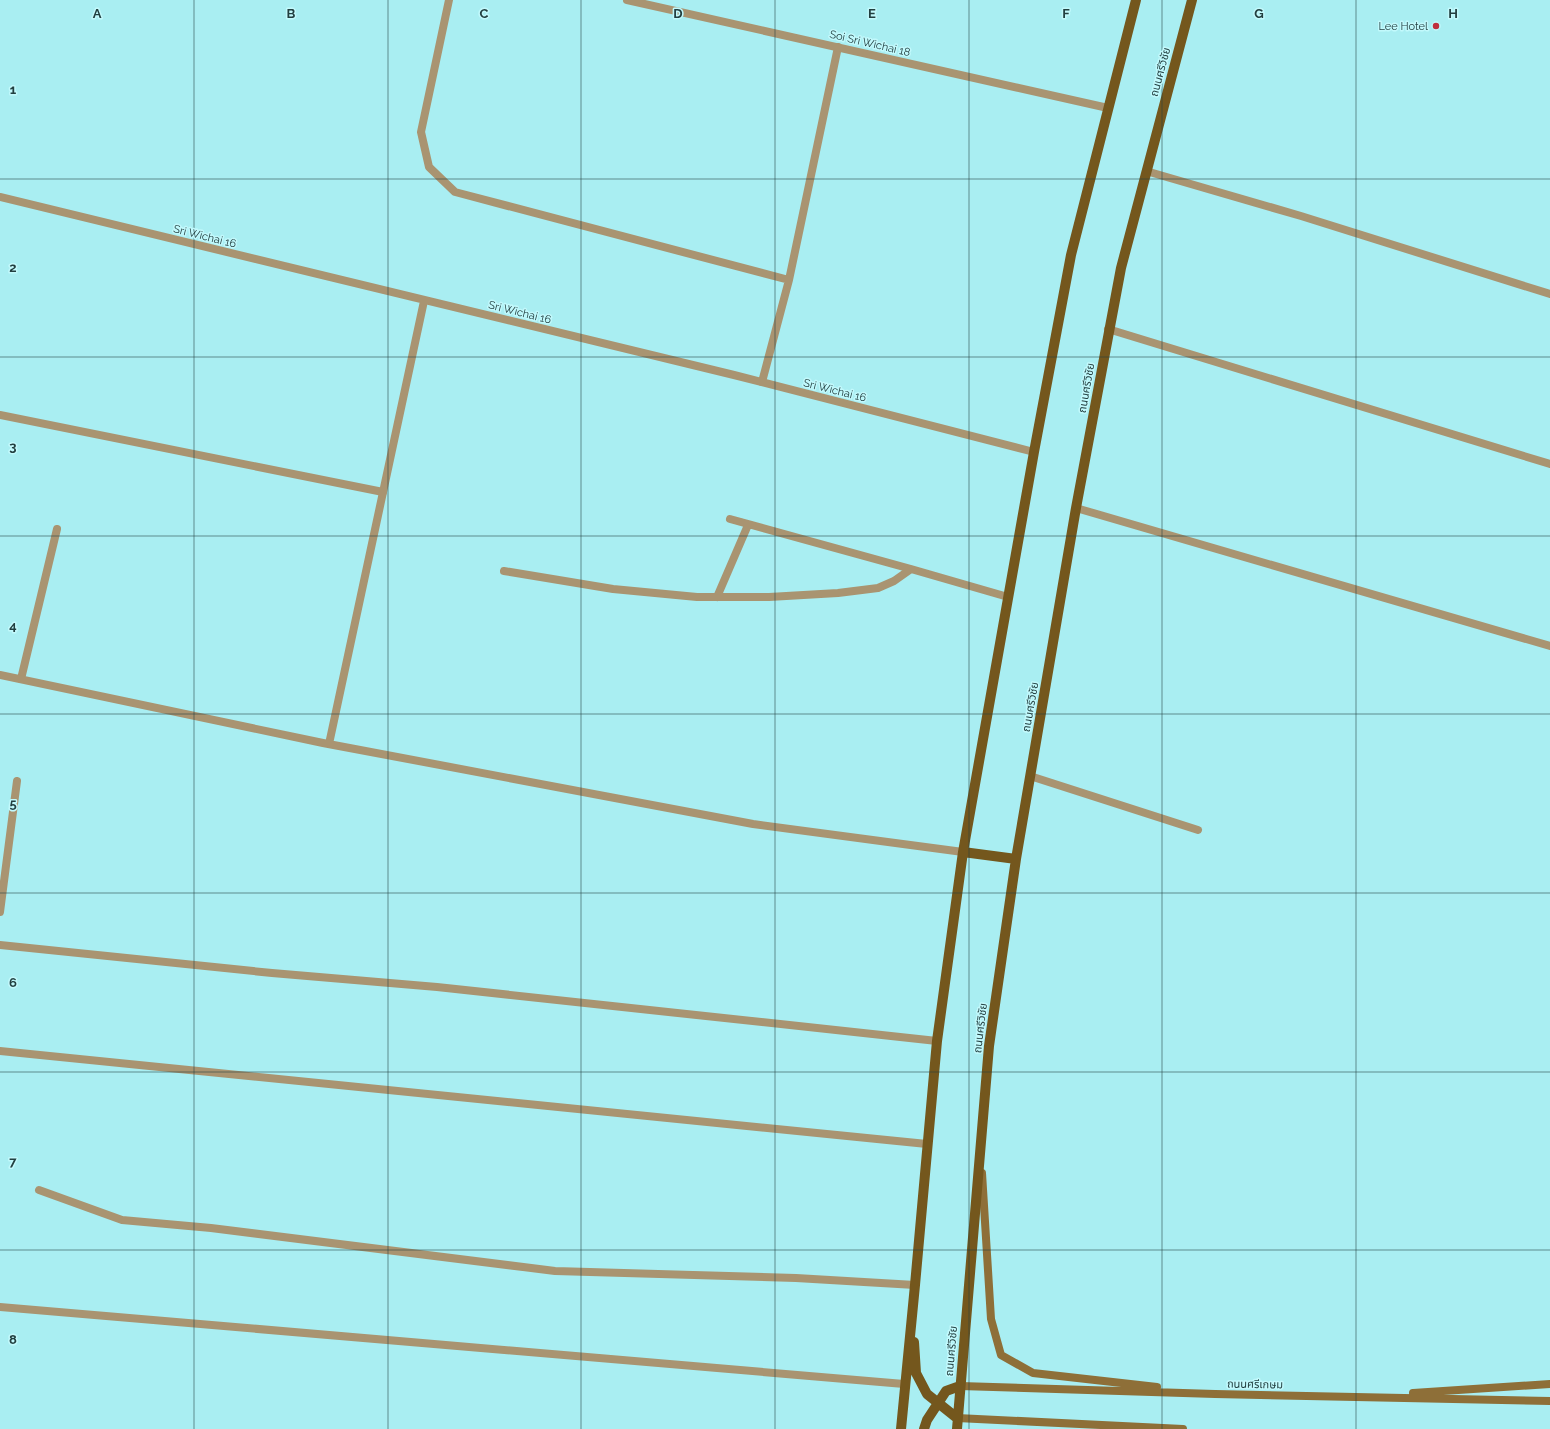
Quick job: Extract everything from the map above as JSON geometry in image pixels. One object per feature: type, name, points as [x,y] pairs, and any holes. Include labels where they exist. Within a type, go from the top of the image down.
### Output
[{"type":"main road","points":[[901,1429],[937,1041],[963,852],[1034,452],[1071,255],[1136,0]]},
{"type":"main road","name":"ถนนศรีวิชัย","points":[[957,1429],[989,1046],[1016,859],[1108,329],[1121,268],[1192,0]]},
{"type":"main road","points":[[963,852],[1016,859]]},
{"type":"main road","points":[[981,1152],[991,1319],[1002,1355],[1033,1373],[1215,1394]]},
{"type":"main road","points":[[912,1318],[916,1373],[927,1394],[958,1418],[1183,1429]]},
{"type":"main road","points":[[1358,1397],[1550,1384]]},
{"type":"main road","points":[[924,1429],[927,1420],[946,1391],[960,1386]]},
{"type":"main road","name":"ถนนศรีเกษม","points":[[960,1386],[1215,1394],[1550,1401]]},
{"type":"street","points":[[448,0],[421,132],[429,167],[455,192],[789,280]]},
{"type":"street","name":"Soi Sri Wichai 18","points":[[627,0],[1108,108]]},
{"type":"street","points":[[762,382],[789,280],[838,47]]},
{"type":"street","points":[[1146,171],[1301,216],[1550,294]]},
{"type":"street","name":"Sri Wichai 16","points":[[0,198],[762,382],[1034,452]]},
{"type":"street","points":[[329,744],[424,301]]},
{"type":"street","points":[[1108,329],[1550,464]]},
{"type":"street","points":[[0,415],[383,492]]},
{"type":"street","points":[[1076,508],[1550,646]]},
{"type":"street","points":[[730,520],[1008,597]]},
{"type":"street","points":[[717,597],[748,525]]},
{"type":"street","points":[[21,679],[57,528]]},
{"type":"street","points":[[504,571],[613,589],[697,597],[769,597],[838,593],[878,588],[894,581],[911,570]]},
{"type":"street","points":[[0,675],[329,744],[753,824],[963,852]]},
{"type":"street","points":[[1030,776],[1198,830]]},
{"type":"street","points":[[0,912],[3,865],[17,781]]},
{"type":"street","points":[[0,945],[437,987],[937,1041]]},
{"type":"street","points":[[0,1051],[927,1144]]},
{"type":"street","points":[[39,1190],[122,1220],[218,1229],[555,1271],[796,1278],[915,1285]]},
{"type":"street","points":[[0,1307],[904,1384]]},
{"type":"place","name":"Lee Hotel","points":[[1436,26]]}]
